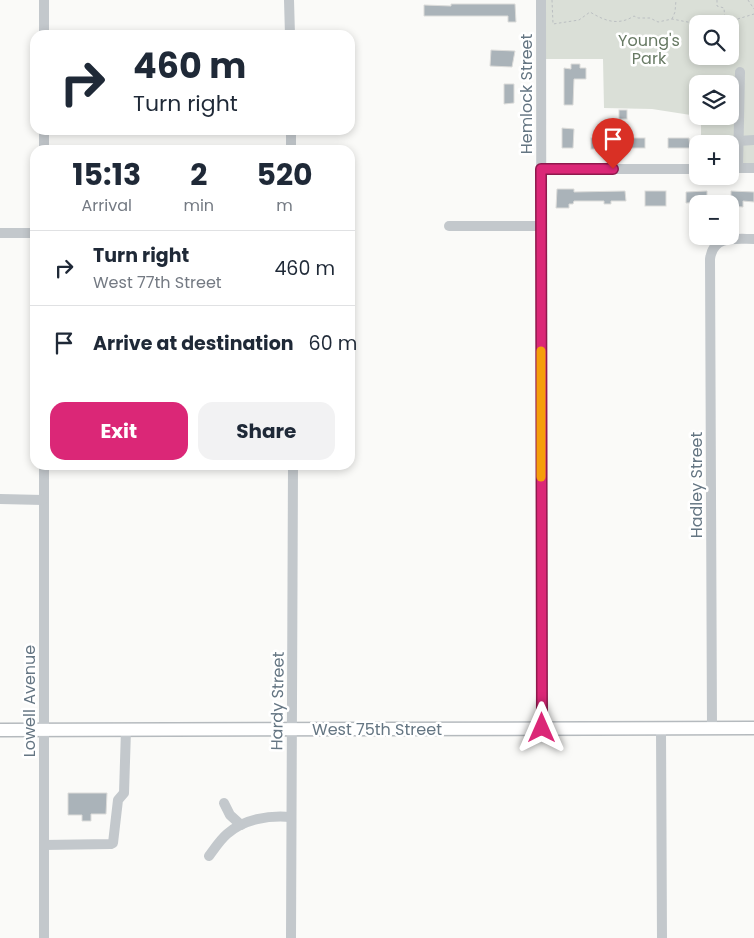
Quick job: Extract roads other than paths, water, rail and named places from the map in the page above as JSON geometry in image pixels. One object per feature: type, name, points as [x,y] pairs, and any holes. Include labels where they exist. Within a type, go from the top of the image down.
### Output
[{"type":"main road","name":"West 75th Street","points":[[0,730],[754,728]]},
{"type":"street","points":[[44,0],[44,30]]},
{"type":"street","points":[[289,0],[290,30]]},
{"type":"street","name":"Hemlock Street","points":[[541,0],[542,728]]},
{"type":"street","points":[[738,135],[740,72]]},
{"type":"street","points":[[739,141],[754,140]]},
{"type":"street","points":[[739,168],[754,168]]},
{"type":"street","points":[[541,169],[689,169]]},
{"type":"street","points":[[449,226],[540,226]]},
{"type":"street","points":[[0,233],[30,233]]},
{"type":"street","name":"Hadley Street","points":[[712,728],[710,259],[711,252],[716,244],[724,240],[754,239]]},
{"type":"street","name":"Lowell Avenue","points":[[44,470],[44,938]]},
{"type":"street","name":"Hardy Street","points":[[291,938],[293,470]]},
{"type":"street","points":[[0,499],[43,500]]},
{"type":"street","points":[[661,729],[662,938]]},
{"type":"street","points":[[44,846],[113,843],[118,800],[124,793],[126,730]]},
{"type":"street","points":[[224,803],[230,815],[241,825]]},
{"type":"street","points":[[209,856],[228,832],[241,825],[261,818],[291,817]]},
{"type":"park label","name":"Young's Park","points":[[649,49]]}]
